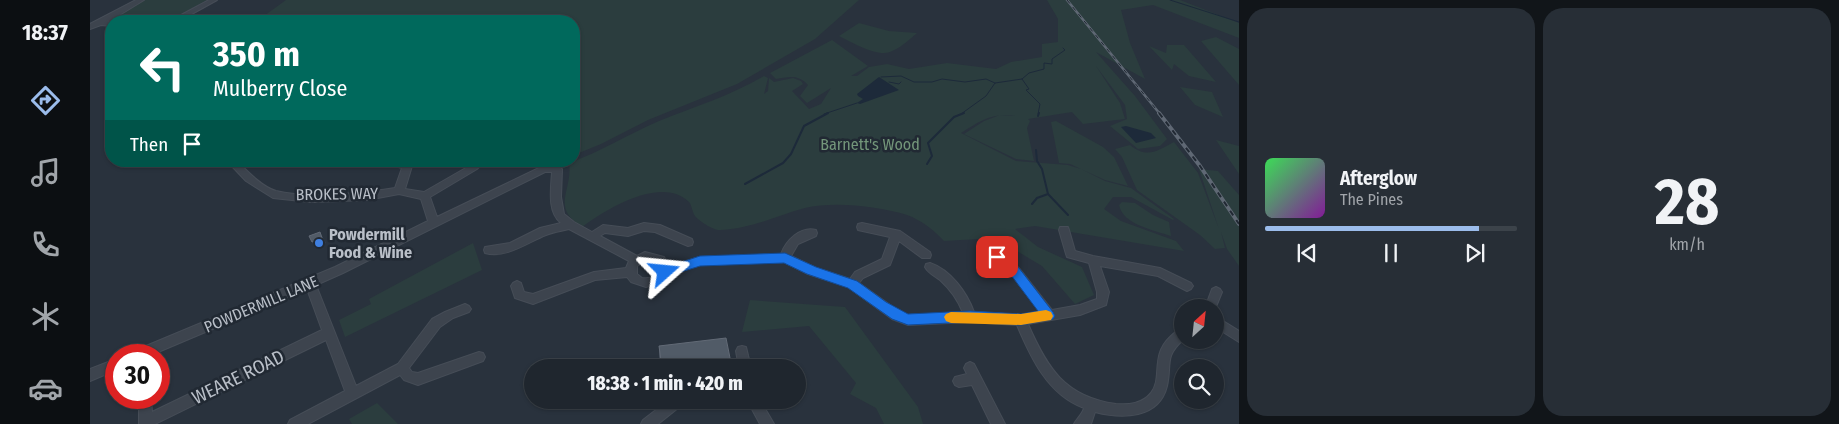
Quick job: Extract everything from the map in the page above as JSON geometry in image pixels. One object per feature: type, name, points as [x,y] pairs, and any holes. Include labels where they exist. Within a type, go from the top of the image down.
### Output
[{"type":"street","points":[[114,15],[141,0]]},
{"type":"street","points":[[185,15],[214,0]]},
{"type":"street","points":[[90,27],[105,20]]},
{"type":"street","points":[[100,23],[105,23]]},
{"type":"street","name":"BROKES WAY","points":[[237,167],[248,179],[273,194],[311,198],[366,196],[399,191],[425,196]]},
{"type":"street","points":[[399,191],[407,167]]},
{"type":"street","points":[[434,223],[425,196],[472,167]]},
{"type":"street","name":"POWDERMILL LANE","points":[[165,344],[310,283],[538,170],[557,169],[556,197],[559,216],[570,225]]},
{"type":"street","points":[[489,250],[512,246],[521,247],[544,231],[570,225],[636,260]]},
{"type":"street","points":[[592,236],[603,230],[610,229],[628,232],[644,227],[656,228],[688,242]]},
{"type":"street","points":[[862,227],[896,234],[926,255]]},
{"type":"street","points":[[1064,230],[1071,254],[1093,260],[1160,272],[1187,286]]},
{"type":"street","points":[[785,258],[787,250],[794,239],[812,233]]},
{"type":"street","points":[[852,284],[859,275],[886,262],[896,234]]},
{"type":"street","points":[[665,272],[663,264],[656,258],[645,256],[636,260],[630,272],[638,282],[649,284],[660,280],[665,272],[700,261],[785,258],[812,271],[852,284],[896,316],[908,320],[970,317],[1021,320],[1080,310],[1102,302],[1103,292],[1093,260]]},
{"type":"street","points":[[998,257],[1015,272],[1048,316]]},
{"type":"street","points":[[930,267],[947,278],[960,294],[970,317]]},
{"type":"street","points":[[516,286],[520,300],[533,299],[594,276],[630,272]]},
{"type":"street","points":[[310,283],[352,393]]},
{"type":"street","points":[[1213,299],[1216,292]]},
{"type":"street","points":[[295,424],[402,368],[436,323],[449,315],[465,309]]},
{"type":"street","points":[[1021,320],[1033,350],[1051,378],[1077,398],[1091,405],[1124,411],[1139,410],[1150,403],[1160,388],[1165,353],[1174,343]]},
{"type":"street","points":[[1224,327],[1239,337]]},
{"type":"street","name":"WEARE ROAD","points":[[146,423],[330,332]]},
{"type":"street","points":[[742,351],[743,359]]},
{"type":"street","points":[[402,368],[408,376],[418,379],[480,357]]},
{"type":"street","points":[[90,375],[105,369]]},
{"type":"street","points":[[959,381],[973,374],[998,424]]},
{"type":"street","points":[[1081,424],[1087,419],[1091,405]]},
{"type":"street","points":[[145,409],[146,423]]},
{"type":"street","points":[[648,424],[667,409]]},
{"type":"street","points":[[758,409],[767,424]]},
{"type":"green space","points":[[145,0],[207,0],[181,15],[118,15]]},
{"type":"green space","points":[[286,0],[859,0],[815,39],[737,84],[648,120],[580,153],[580,15],[265,15]]},
{"type":"green space","name":"Barnett's Wood","points":[[1047,0],[1180,0],[1239,23],[1239,38],[1153,5],[1121,10],[1130,43],[1145,79],[1096,52],[1135,96],[1167,139],[1160,146],[1138,149],[1110,126],[1127,119],[1125,105],[1096,66],[1120,103],[1125,119],[1083,124],[1072,112],[1028,119],[1030,121],[1027,128],[1034,161],[1016,159],[964,134],[984,121],[998,116],[987,118],[961,133],[1016,161],[1068,165],[1105,181],[1131,188],[1174,219],[1131,197],[1113,197],[1104,209],[1121,221],[1176,241],[1184,251],[1035,226],[1015,229],[1038,247],[1082,267],[1094,295],[1075,304],[1042,266],[995,238],[944,241],[932,229],[917,220],[907,215],[883,209],[842,205],[816,206],[754,224],[718,230],[697,218],[689,202],[678,195],[664,192],[650,193],[619,204],[582,227],[572,220],[565,205],[569,167],[580,167],[580,159],[659,121],[739,89],[764,76],[768,78],[764,94],[768,91],[769,78],[774,82],[793,78],[801,81],[803,84],[792,91],[809,109],[821,104],[831,88],[807,103],[800,96],[808,85],[801,79],[793,77],[776,79],[770,73],[832,40],[868,66],[851,76],[857,76],[869,67],[887,64],[909,69],[947,63],[996,69],[1011,62],[1042,57],[1042,44],[1058,42],[1058,19]]},
{"type":"green space","points":[[859,23],[889,31],[917,33],[893,51],[879,53],[861,47],[839,36]]},
{"type":"green space","points":[[1216,37],[1239,49],[1239,85],[1201,41]]},
{"type":"green space","points":[[1167,45],[1184,45],[1216,82],[1189,76],[1174,64],[1172,70],[1149,46],[1166,53]]},
{"type":"green space","points":[[1180,87],[1212,92],[1223,117],[1195,105]]},
{"type":"green space","points":[[1056,121],[1103,147],[1114,157],[1128,186],[1105,180],[1070,164],[1059,163],[1051,122]]},
{"type":"green space","points":[[1216,140],[1239,146],[1239,174]]},
{"type":"green space","points":[[1174,142],[1198,173],[1219,229],[1199,169],[1218,171],[1239,195],[1239,266],[1227,249],[1221,232],[1225,248],[1215,249],[1200,235],[1137,190],[1122,157],[1115,149],[1130,145],[1147,153]]},
{"type":"green space","points":[[1122,202],[1135,203],[1153,215],[1169,222],[1171,236],[1133,222],[1122,212],[1119,205]]},
{"type":"green space","points":[[473,243],[482,270],[345,337],[339,320],[371,304],[369,299]]},
{"type":"green space","points":[[750,300],[845,307],[918,407],[923,424],[884,424],[876,408],[850,394],[856,383],[809,326],[742,332]]},
{"type":"green space","points":[[377,403],[398,424],[352,424],[349,419]]},
{"type":"water","points":[[879,77],[899,90],[860,104],[857,103],[863,99],[857,94]]},
{"type":"water","points":[[1126,126],[1151,133],[1156,138],[1136,143],[1121,127]]},
{"type":"building","points":[[320,232],[322,238],[312,242],[309,236]]},
{"type":"building","points":[[726,338],[730,359],[661,359],[659,346]]},
{"type":"waterway","points":[[1170,0],[1239,22]]},
{"type":"waterway","points":[[1022,79],[1029,73],[1044,69],[1044,63],[1052,64],[1052,59],[1065,50],[1063,48]]},
{"type":"waterway","points":[[881,77],[901,76],[914,82],[932,82],[942,79],[965,82],[986,79],[995,83]]},
{"type":"waterway","points":[[995,83],[1022,79]]},
{"type":"waterway","points":[[1022,79],[1029,89],[1026,90],[1040,104],[1038,114]]},
{"type":"waterway","points":[[889,82],[899,84],[901,82]]},
{"type":"waterway","points":[[961,114],[986,96],[995,83]]},
{"type":"waterway","points":[[824,114],[857,103]]},
{"type":"waterway","points":[[745,184],[783,163],[791,154],[804,126],[828,113]]},
{"type":"waterway","points":[[927,164],[932,156],[928,143],[954,117],[964,113]]},
{"type":"waterway","points":[[1036,150],[1037,161],[1042,169],[1048,194]]},
{"type":"waterway","points":[[1032,204],[1037,198],[1048,194]]},
{"type":"waterway","points":[[1048,194],[1068,215]]},
{"type":"railway","points":[[1067,0],[1160,114]]},
{"type":"railway","points":[[1159,113],[1200,166],[1239,224]]},
{"type":"slow traffic","points":[[951,317],[1021,320],[1046,316]]},
{"type":"place","name":"Powdermill Food & Wine","points":[[319,243]]},
{"type":"route","points":[[665,272],[700,261],[785,258],[812,271],[852,284],[896,316],[908,320],[970,317],[1021,320],[1048,316],[1015,272],[997,257]]}]
